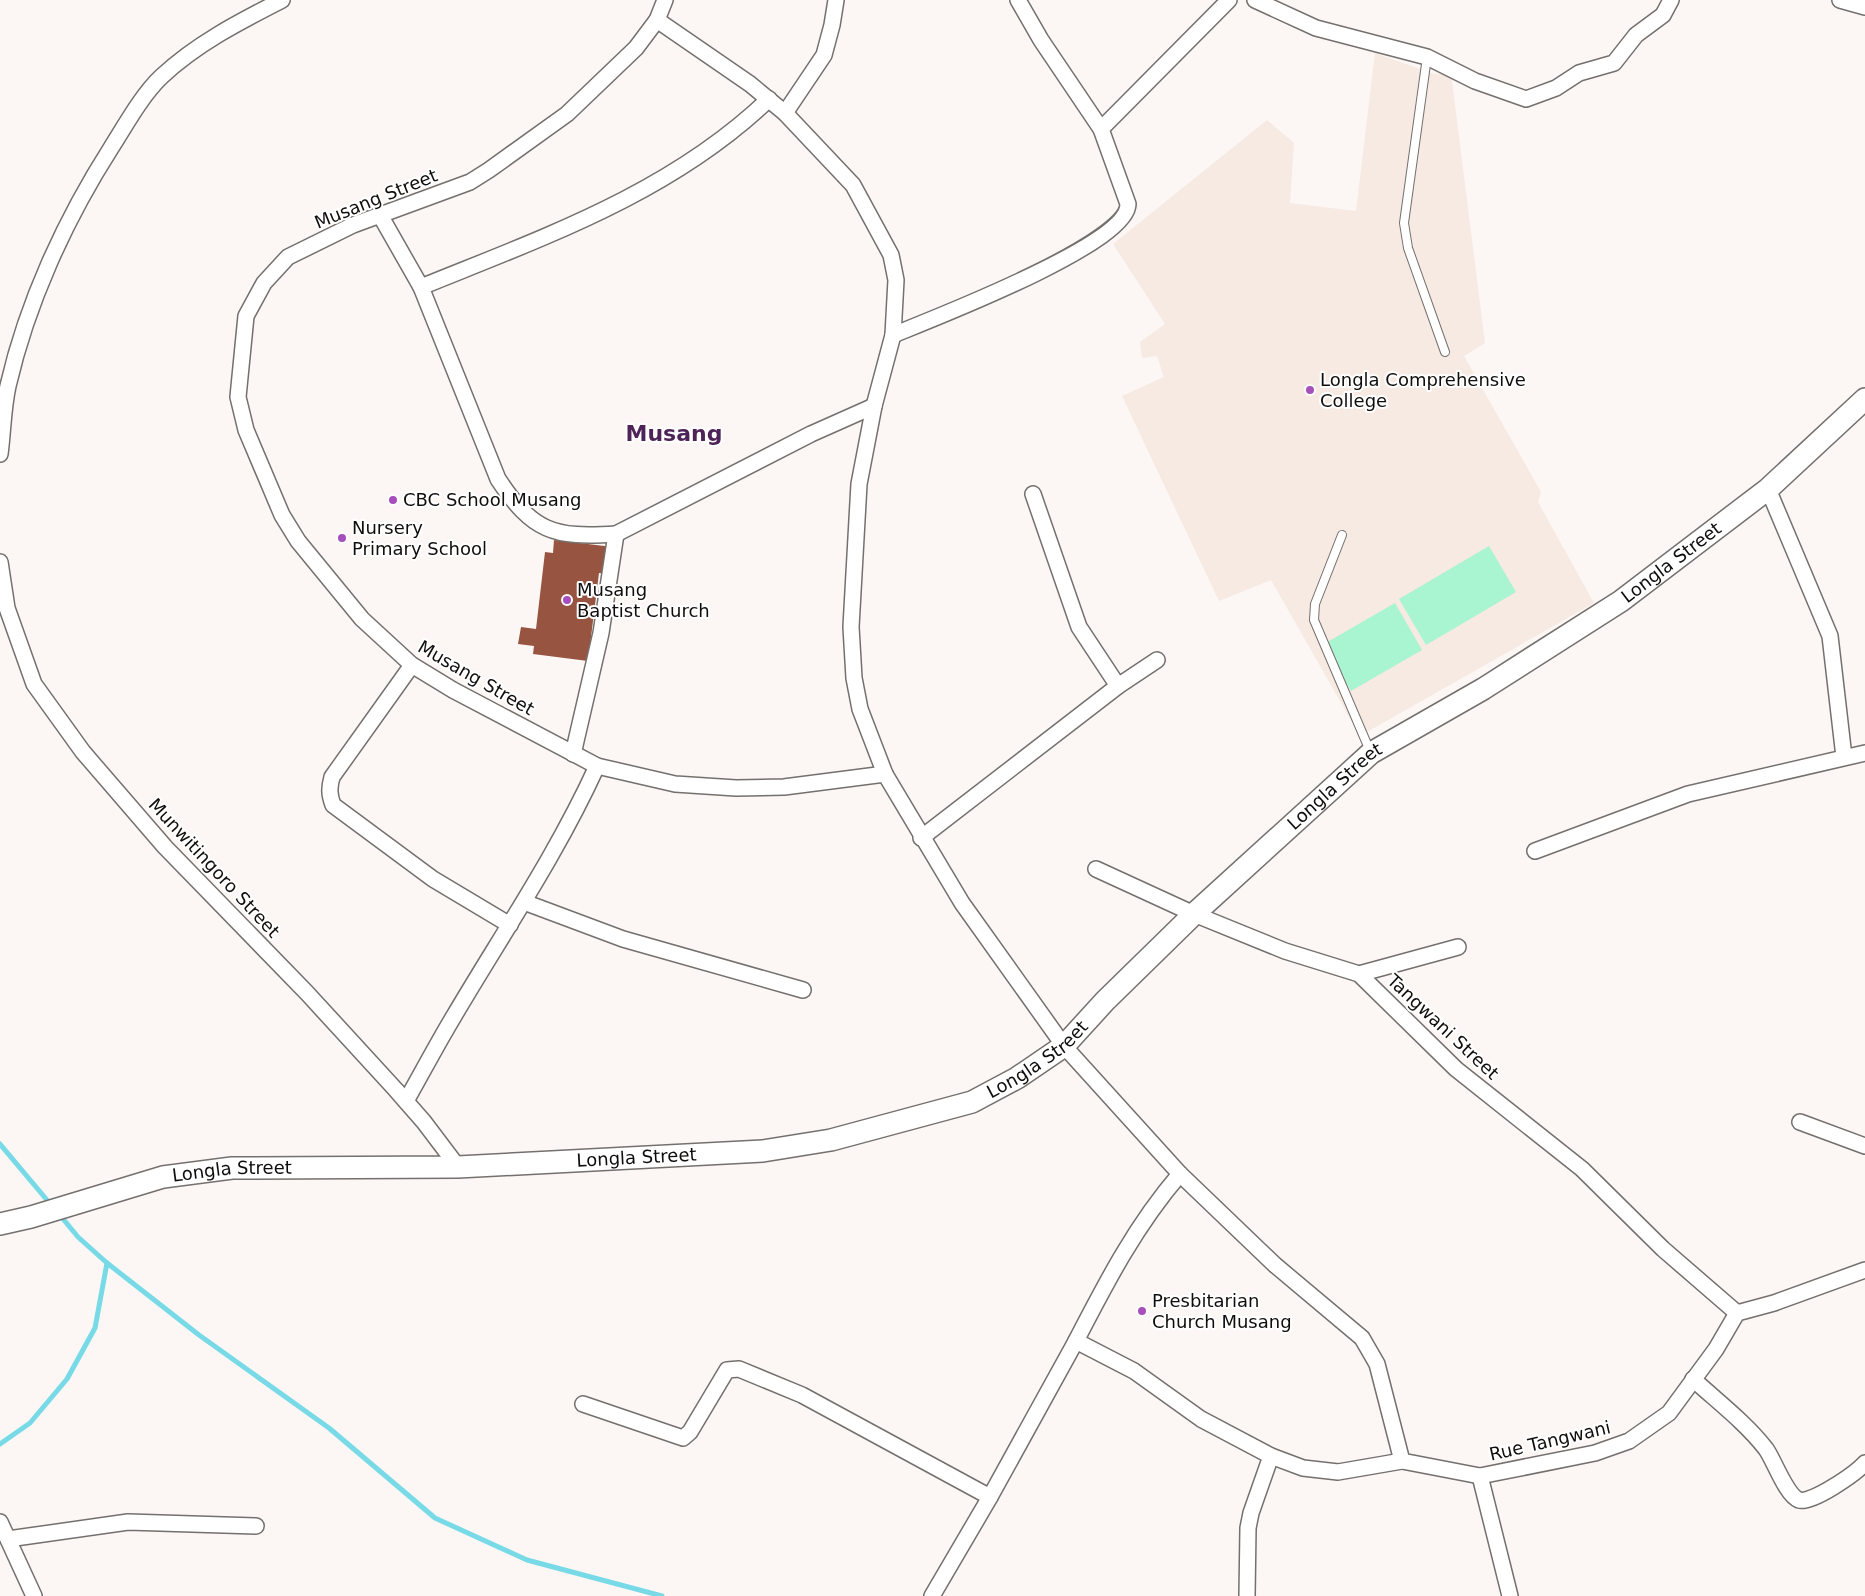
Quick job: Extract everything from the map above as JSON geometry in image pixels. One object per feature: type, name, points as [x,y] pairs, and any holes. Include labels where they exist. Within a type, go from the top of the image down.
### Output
[{"type":"main road","name":"Longla Street","points":[[0,1224],[31,1217],[163,1177],[232,1168],[458,1167],[764,1152],[831,1140],[972,1102],[1018,1078],[1064,1046],[1104,1001],[1194,914],[1371,753],[1483,689],[1621,600],[1768,489],[1865,399]]},
{"type":"street","points":[[0,454],[8,387],[30,308],[88,184],[122,129],[160,78],[187,54],[232,26],[282,0]]},
{"type":"street","name":"Musang Street","points":[[665,0],[657,20],[636,48],[567,114],[489,170],[470,182],[353,224],[288,257],[264,284],[246,316],[238,397],[246,430],[282,515],[298,540],[362,619],[412,665],[453,690],[597,766],[675,784],[736,788],[784,787],[885,774]]},
{"type":"street","points":[[785,112],[824,55],[836,0]]},
{"type":"street","points":[[893,335],[1005,288],[1094,243],[1120,223],[1128,211],[1128,204],[1101,129],[1041,40],[1018,0]]},
{"type":"street","points":[[1101,129],[1230,0]]},
{"type":"street","points":[[1255,0],[1316,28],[1427,57],[1475,81],[1526,99],[1556,88],[1579,73],[1614,63],[1636,35],[1662,15],[1672,0]]},
{"type":"street","points":[[1840,0],[1865,7]]},
{"type":"street","points":[[657,20],[785,112],[853,186],[891,255],[896,280],[893,335],[874,406],[859,484],[852,627],[854,678],[860,709],[885,774],[962,903],[1064,1046],[1180,1174],[1275,1265],[1362,1338],[1377,1364],[1402,1462]]},
{"type":"street","points":[[420,287],[576,224],[629,199],[740,127],[769,99]]},
{"type":"street","points":[[380,215],[420,287],[498,479],[513,501],[532,521],[550,531],[594,535],[616,534],[811,434],[874,406]]},
{"type":"street","points":[[1768,489],[1830,636],[1844,757]]},
{"type":"street","points":[[1032,494],[1079,627],[1118,686]]},
{"type":"street","points":[[573,754],[601,634],[616,534]]},
{"type":"street","name":"Munwitingoro Street","points":[[0,562],[7,608],[34,684],[84,752],[165,847],[307,993],[406,1102],[458,1167]]},
{"type":"street","points":[[922,838],[1118,686],[1157,660]]},
{"type":"street","points":[[412,665],[332,777],[329,789],[330,798],[333,804],[433,880],[510,925]]},
{"type":"street","points":[[1535,851],[1688,794],[1865,753]]},
{"type":"street","points":[[406,1102],[453,1017],[524,902],[581,802],[597,766]]},
{"type":"street","name":"Tangwani Street","points":[[1096,869],[1194,914],[1285,950],[1360,974],[1456,1069],[1582,1169],[1663,1249],[1738,1313]]},
{"type":"street","points":[[524,902],[623,939],[803,990]]},
{"type":"street","points":[[1360,974],[1458,947]]},
{"type":"street","points":[[1800,1122],[1865,1146]]},
{"type":"street","points":[[932,1596],[990,1498],[1122,1253],[1157,1200],[1180,1174]]},
{"type":"street","points":[[1738,1313],[1865,1270]]},
{"type":"street","name":"Rue Tangwani","points":[[1480,1476],[1595,1453],[1629,1441],[1669,1413],[1716,1348],[1738,1313]]},
{"type":"street","points":[[1076,1340],[1134,1371],[1201,1419],[1271,1456],[1303,1468],[1338,1472],[1402,1462],[1480,1476],[1510,1596]]},
{"type":"street","points":[[583,1404],[683,1438],[690,1432],[726,1370],[739,1369],[802,1395],[990,1498]]},
{"type":"street","points":[[1693,1379],[1766,1449],[1792,1494],[1799,1500],[1810,1500],[1863,1471]]},
{"type":"street","points":[[1247,1596],[1248,1528],[1251,1513],[1271,1456]]},
{"type":"street","points":[[0,1522],[34,1596]]},
{"type":"street","points":[[8,1539],[128,1522],[256,1526]]},
{"type":"lane","points":[[1427,57],[1404,223],[1408,248],[1445,352]]},
{"type":"lane","points":[[1342,535],[1315,604],[1314,620],[1371,753]]},
{"type":"shaded area","name":"Longla Comprehensive College","points":[[1375,53],[1434,74],[1451,73],[1485,343],[1464,356],[1541,492],[1538,502],[1594,603],[1360,736],[1271,580],[1219,601],[1122,396],[1164,377],[1157,356],[1142,358],[1140,342],[1165,324],[1113,244],[1267,120],[1294,143],[1290,203],[1356,211]]},
{"type":"green space","points":[[1489,546],[1516,592],[1426,645],[1399,599]]},
{"type":"green space","points":[[1395,603],[1422,650],[1351,691],[1324,644]]},
{"type":"building","name":"Musang Baptist Church","points":[[554,540],[613,547],[609,574],[599,573],[588,661],[533,654],[534,646],[518,644],[521,627],[536,629],[545,552],[553,553]]},
{"type":"waterway","points":[[0,1144],[52,1206]]},
{"type":"waterway","points":[[0,1444],[30,1423],[67,1379],[95,1328],[107,1263],[78,1237],[59,1214]]},
{"type":"waterway","points":[[107,1263],[199,1335],[329,1428],[435,1518],[527,1560],[662,1596]]},
{"type":"place","name":"Longla Comprehensive College","points":[[1310,390]]},
{"type":"place","name":"CBC School Musang","points":[[393,500]]},
{"type":"place","name":"Nursery Primary School","points":[[342,538]]},
{"type":"place","name":"Musang Baptist Church","points":[[567,600]]},
{"type":"place","name":"Presbitarian Church Musang","points":[[1142,1311]]},
{"type":"district","name":"Musang","points":[[674,433]]}]
